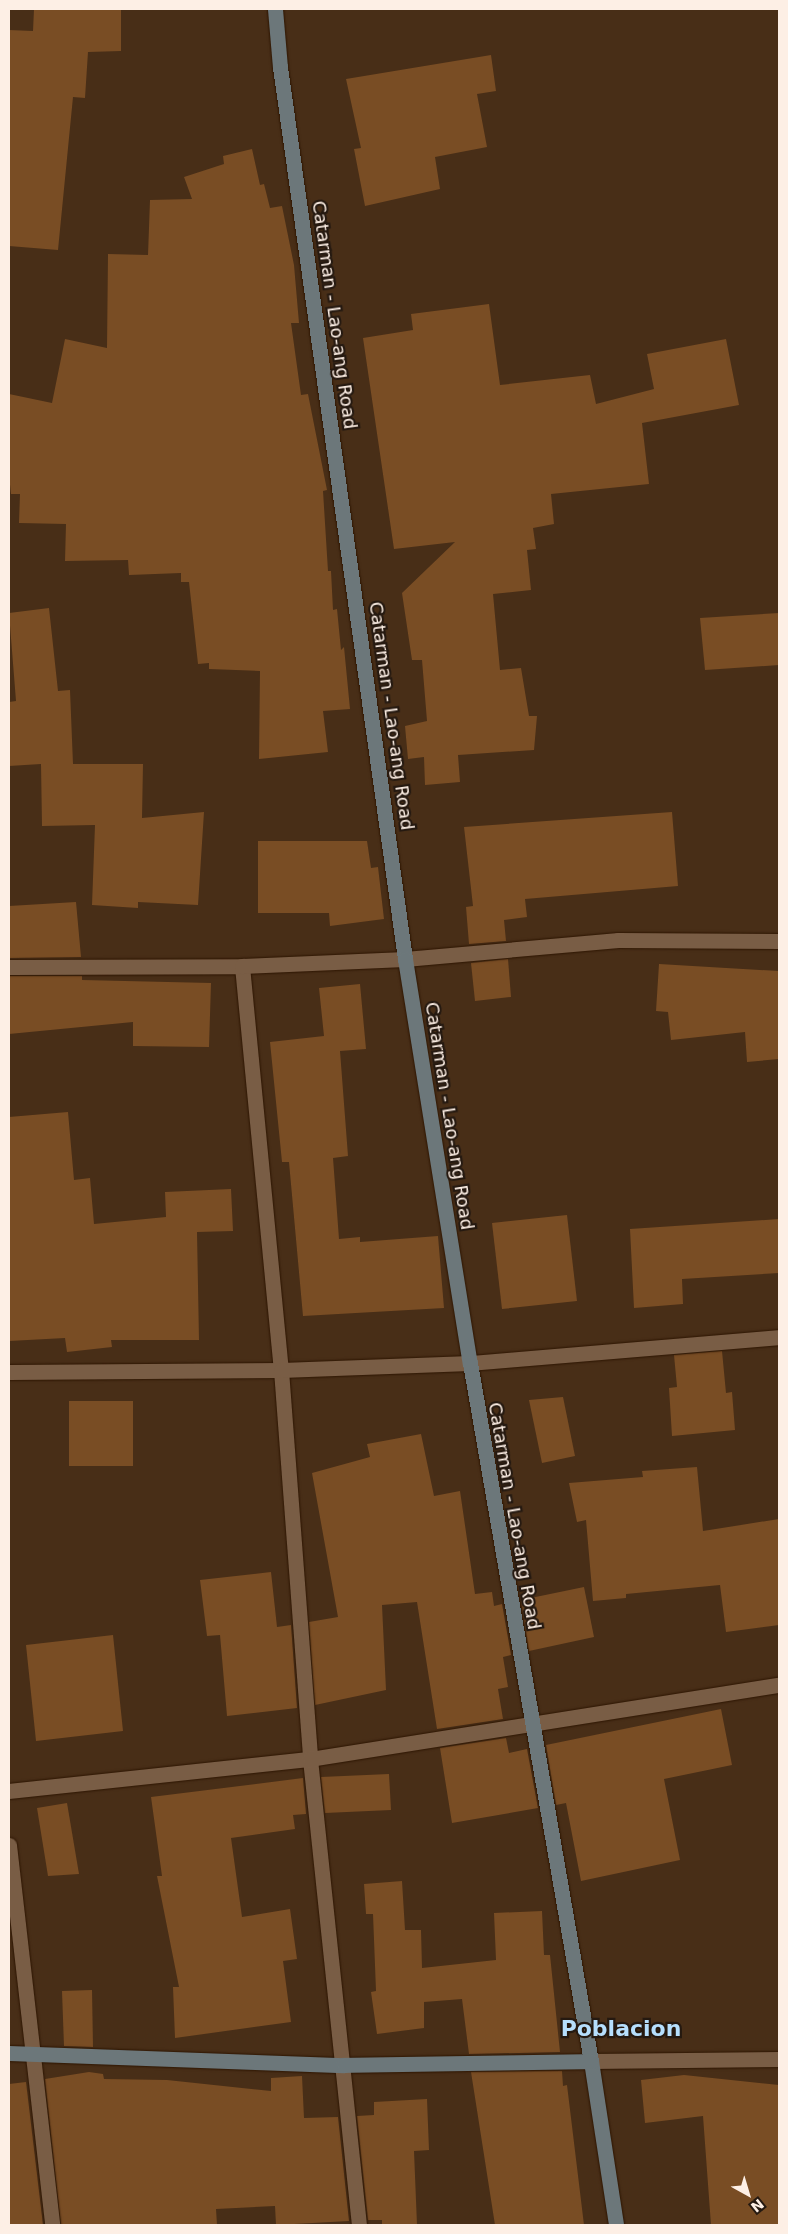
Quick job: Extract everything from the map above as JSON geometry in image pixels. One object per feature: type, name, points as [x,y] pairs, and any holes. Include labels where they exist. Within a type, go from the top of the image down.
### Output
[{"type":"main road","name":"Catarman - Lao-ang Road","points":[[275,9],[280,67],[405,959],[470,1363],[530,1723],[591,2061],[616,2225]]},
{"type":"main road","points":[[9,2053],[344,2065],[591,2061]]},
{"type":"street","points":[[9,967],[242,966],[405,959],[618,940],[779,941]]},
{"type":"street","points":[[242,966],[281,1370],[310,1759],[344,2065],[359,2225]]},
{"type":"street","points":[[9,1372],[281,1370],[470,1363],[779,1337]]},
{"type":"street","points":[[9,1791],[310,1759],[779,1685]]},
{"type":"street","points":[[9,1844],[31,2053],[52,2225]]},
{"type":"street","points":[[591,2061],[779,2059]]},
{"type":"building","points":[[34,9],[121,9],[121,51],[88,52],[85,98],[73,97],[58,250],[9,246],[9,30],[33,31]]},
{"type":"building","points":[[491,55],[496,91],[477,94],[487,147],[435,157],[440,189],[365,206],[354,149],[361,148],[346,79]]},
{"type":"building","points":[[252,149],[260,185],[264,184],[270,208],[282,206],[294,265],[299,323],[291,323],[301,395],[308,394],[327,490],[323,491],[328,571],[331,571],[333,610],[337,609],[341,650],[344,647],[350,709],[323,711],[328,752],[259,759],[260,671],[209,669],[209,663],[198,664],[189,582],[181,582],[181,573],[129,575],[128,560],[65,561],[66,524],[19,523],[20,494],[11,494],[9,475],[9,394],[52,403],[65,339],[107,348],[108,254],[148,255],[150,200],[192,199],[184,177],[224,164],[223,156]]},
{"type":"building","points":[[489,304],[500,385],[590,375],[596,404],[654,389],[647,354],[726,339],[739,405],[642,423],[649,484],[551,494],[554,524],[533,528],[536,549],[527,550],[531,590],[493,594],[500,670],[521,668],[529,716],[537,716],[534,750],[458,755],[460,782],[425,785],[424,757],[408,759],[405,726],[427,721],[422,660],[412,660],[402,593],[455,542],[394,549],[363,338],[413,330],[411,314]]},
{"type":"building","points":[[49,608],[58,691],[70,690],[73,764],[143,764],[142,818],[204,812],[198,905],[138,902],[138,908],[92,905],[95,825],[42,826],[41,764],[9,766],[9,702],[16,701],[9,613]]},
{"type":"building","points":[[779,613],[779,665],[705,670],[700,618]]},
{"type":"building","points":[[672,812],[678,886],[525,899],[527,917],[504,920],[506,941],[469,944],[466,907],[473,906],[464,827]]},
{"type":"building","points":[[258,841],[367,841],[371,868],[378,867],[384,919],[330,926],[329,913],[258,913]]},
{"type":"building","points":[[76,902],[81,957],[9,958],[9,906]]},
{"type":"building","points":[[508,959],[511,997],[475,1001],[471,963]]},
{"type":"building","points":[[659,964],[779,971],[779,1059],[747,1062],[745,1032],[671,1040],[668,1012],[656,1011]]},
{"type":"building","points":[[9,976],[82,976],[82,980],[211,983],[209,1047],[133,1046],[133,1022],[9,1034]]},
{"type":"building","points":[[360,984],[366,1049],[340,1051],[348,1156],[333,1158],[339,1239],[360,1237],[360,1242],[438,1236],[444,1308],[303,1316],[289,1162],[282,1162],[270,1042],[324,1036],[319,988]]},
{"type":"building","points":[[68,1112],[74,1180],[90,1178],[94,1224],[166,1217],[165,1192],[231,1189],[233,1231],[197,1232],[199,1340],[111,1340],[112,1347],[67,1352],[65,1338],[9,1341],[9,1117]]},
{"type":"building","points":[[567,1215],[577,1301],[502,1309],[492,1223]]},
{"type":"building","points":[[779,1219],[779,1273],[682,1279],[683,1304],[634,1308],[630,1229]]},
{"type":"building","points":[[722,1351],[726,1393],[732,1392],[735,1430],[672,1436],[669,1388],[677,1387],[674,1355]]},
{"type":"building","points":[[563,1397],[575,1456],[542,1463],[529,1400]]},
{"type":"building","points":[[69,1401],[133,1401],[133,1466],[69,1466]]},
{"type":"building","points":[[421,1434],[434,1496],[460,1491],[475,1594],[492,1592],[494,1606],[502,1604],[511,1655],[503,1657],[508,1687],[498,1689],[503,1719],[437,1729],[417,1602],[382,1605],[386,1690],[315,1705],[309,1622],[338,1617],[312,1473],[370,1457],[367,1444]]},
{"type":"building","points":[[697,1467],[703,1531],[779,1519],[779,1625],[726,1632],[720,1585],[626,1594],[626,1598],[593,1601],[586,1520],[577,1522],[569,1483],[643,1477],[642,1471]]},
{"type":"building","points":[[271,1572],[277,1627],[291,1625],[297,1708],[227,1716],[220,1635],[207,1636],[200,1580]]},
{"type":"building","points":[[584,1587],[594,1637],[529,1651],[521,1600]]},
{"type":"building","points":[[113,1635],[123,1731],[36,1741],[26,1645]]},
{"type":"building","points":[[721,1709],[732,1765],[664,1779],[680,1860],[581,1881],[566,1803],[556,1805],[546,1745]]},
{"type":"building","points":[[506,1738],[509,1753],[527,1749],[538,1808],[452,1823],[440,1748]]},
{"type":"building","points":[[389,1774],[391,1810],[325,1813],[321,1777]]},
{"type":"building","points":[[303,1778],[306,1814],[293,1815],[295,1829],[231,1838],[242,1917],[290,1909],[297,1959],[283,1961],[291,2022],[175,2038],[173,1987],[179,1987],[157,1876],[162,1876],[151,1797]]},
{"type":"building","points":[[67,1803],[79,1874],[48,1876],[37,1808]]},
{"type":"building","points":[[402,1881],[405,1930],[421,1930],[422,1968],[496,1960],[494,1913],[542,1911],[544,1955],[550,1955],[560,2052],[469,2054],[462,1999],[424,2002],[424,2028],[377,2034],[371,1992],[376,1991],[373,1914],[366,1914],[364,1884]]},
{"type":"building","points":[[92,1990],[93,2047],[64,2046],[62,1991]]},
{"type":"building","points":[[562,2071],[563,2086],[567,2085],[584,2225],[495,2225],[471,2072]]},
{"type":"building","points":[[89,2072],[103,2074],[104,2079],[167,2080],[271,2091],[271,2078],[302,2076],[304,2118],[338,2117],[349,2221],[276,2225],[275,2206],[216,2209],[217,2225],[61,2225],[45,2079]]},
{"type":"building","points":[[684,2075],[779,2085],[779,2224],[711,2225],[703,2116],[645,2123],[641,2080]]},
{"type":"building","points":[[26,2082],[43,2225],[9,2225],[9,2084]]},
{"type":"building","points":[[427,2099],[429,2150],[414,2151],[417,2225],[382,2225],[382,2220],[368,2220],[357,2116],[374,2115],[374,2102]]},
{"type":"district","name":"Poblacion","points":[[621,2029]]}]
